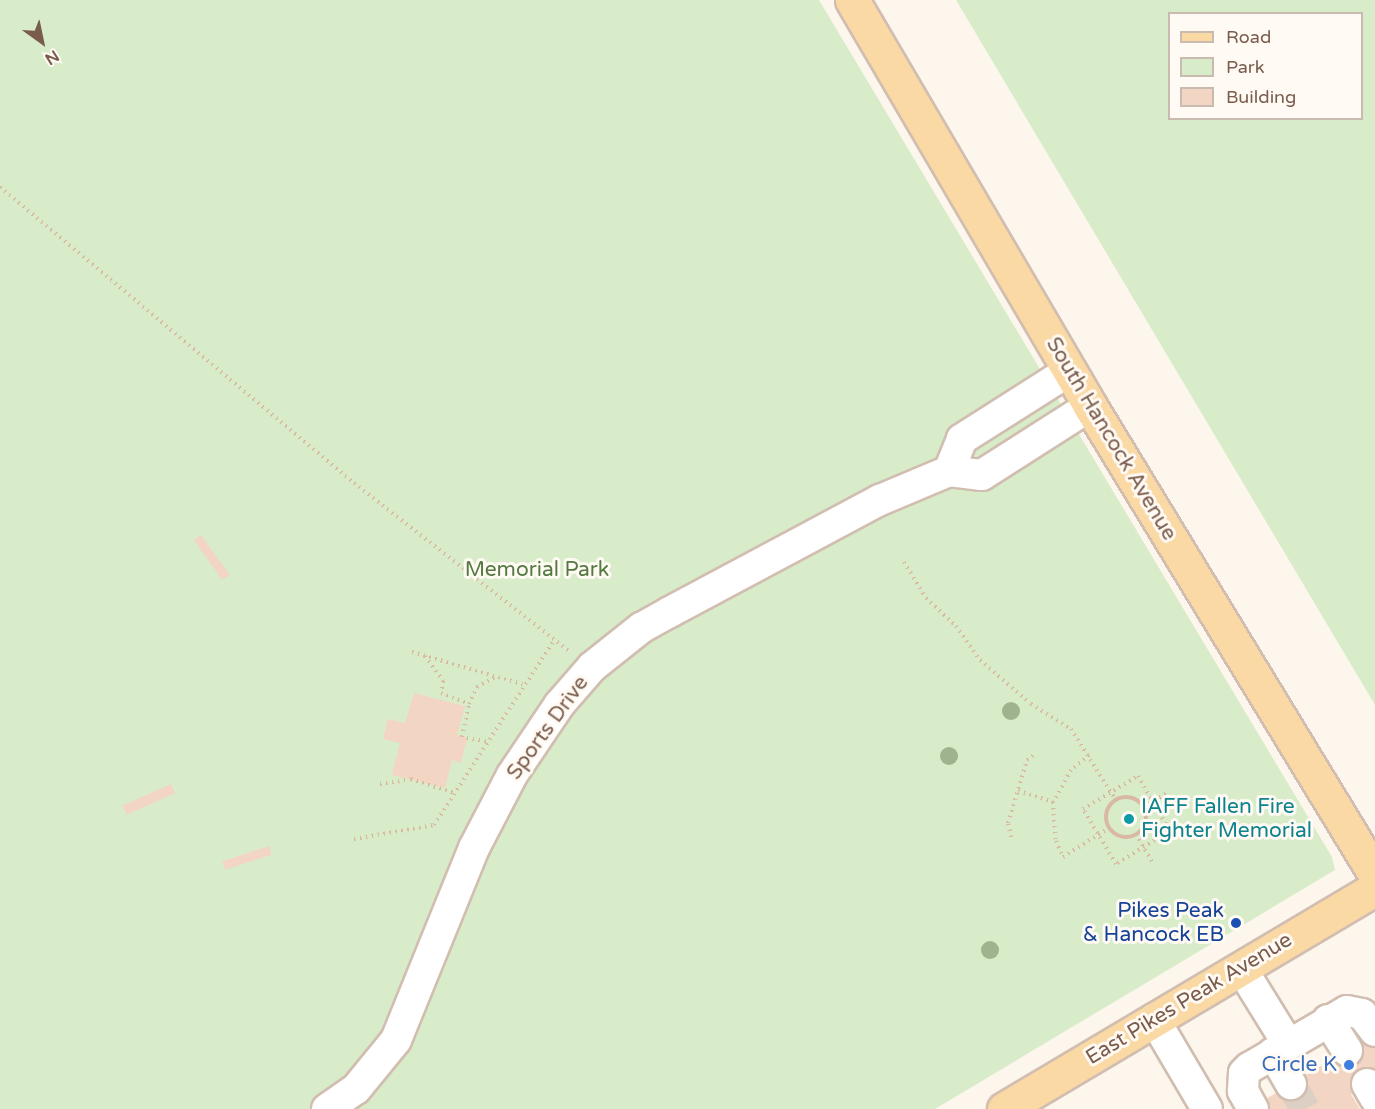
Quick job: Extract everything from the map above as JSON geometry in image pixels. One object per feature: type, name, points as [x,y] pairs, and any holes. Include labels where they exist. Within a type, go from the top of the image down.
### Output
[{"type":"main road","name":"South Hancock Avenue","points":[[852,0],[1069,371],[1375,874]]},
{"type":"main road","name":"East Pikes Peak Avenue","points":[[1004,1109],[1375,889]]},
{"type":"street","points":[[949,471],[962,439],[1069,371]]},
{"type":"street","name":"Sports Drive","points":[[327,1109],[356,1089],[396,1040],[474,848],[512,775],[559,705],[592,667],[641,628],[880,500],[949,471],[981,475],[1090,406]]},
{"type":"street","points":[[1241,968],[1281,1049],[1291,1084]]},
{"type":"street","points":[[1253,1109],[1243,1091],[1245,1073],[1281,1049],[1328,1020],[1355,1012],[1362,1014],[1375,1031]]},
{"type":"street","points":[[1154,1019],[1207,1109]]},
{"type":"street","points":[[1328,1020],[1347,1051]]},
{"type":"path","points":[[0,187],[354,483],[554,640],[592,667]]},
{"type":"path","points":[[904,562],[926,598],[956,626],[980,660],[1031,704],[1071,729],[1115,799]]},
{"type":"path","points":[[354,839],[434,825],[522,684],[554,640]]},
{"type":"path","points":[[412,652],[522,684]]},
{"type":"path","points":[[425,655],[443,681],[441,693],[469,704]]},
{"type":"path","points":[[486,741],[462,737],[469,704],[477,687],[497,676]]},
{"type":"path","points":[[1011,837],[1008,823],[1027,760],[1035,754]]},
{"type":"path","points":[[1089,755],[1071,770],[1053,802],[1054,832],[1063,857],[1109,828]]},
{"type":"path","points":[[1138,776],[1170,831],[1116,864],[1083,809],[1111,792],[1138,776]]},
{"type":"path","points":[[380,784],[411,780],[454,793]]},
{"type":"path","points":[[1018,791],[1053,802]]},
{"type":"path","points":[[1144,807],[1169,792]]},
{"type":"path","points":[[1131,797],[1144,807],[1145,822],[1136,834],[1122,837],[1109,828],[1106,812],[1115,799],[1131,797]]},
{"type":"path","points":[[1136,834],[1153,863]]},
{"type":"green space","name":"Memorial Park","points":[[0,0],[819,0],[1332,857],[1335,870],[935,1109],[0,1109]]},
{"type":"green space","points":[[956,0],[1375,0],[1375,705]]},
{"type":"building","points":[[201,535],[230,575],[223,580],[194,540]]},
{"type":"building","points":[[414,693],[465,706],[457,735],[467,738],[461,763],[452,760],[445,788],[392,775],[400,743],[383,739],[388,719],[405,723]]},
{"type":"building","points":[[171,784],[175,793],[127,815],[123,806]]},
{"type":"building","points":[[269,846],[272,855],[225,870],[222,861]]},
{"type":"building","name":"Circle K","points":[[1371,1036],[1375,1042],[1375,1080],[1351,1094],[1360,1109],[1270,1109],[1264,1100]]},
{"type":"tunnel","points":[[1291,1084],[1305,1109]]},
{"type":"place","name":"IAFF Fallen Fire Fighter Memorial","points":[[1129,819]]},
{"type":"place","name":"Pikes Peak & Hancock EB","points":[[1236,923]]},
{"type":"place","name":"Circle K","points":[[1349,1065]]}]
